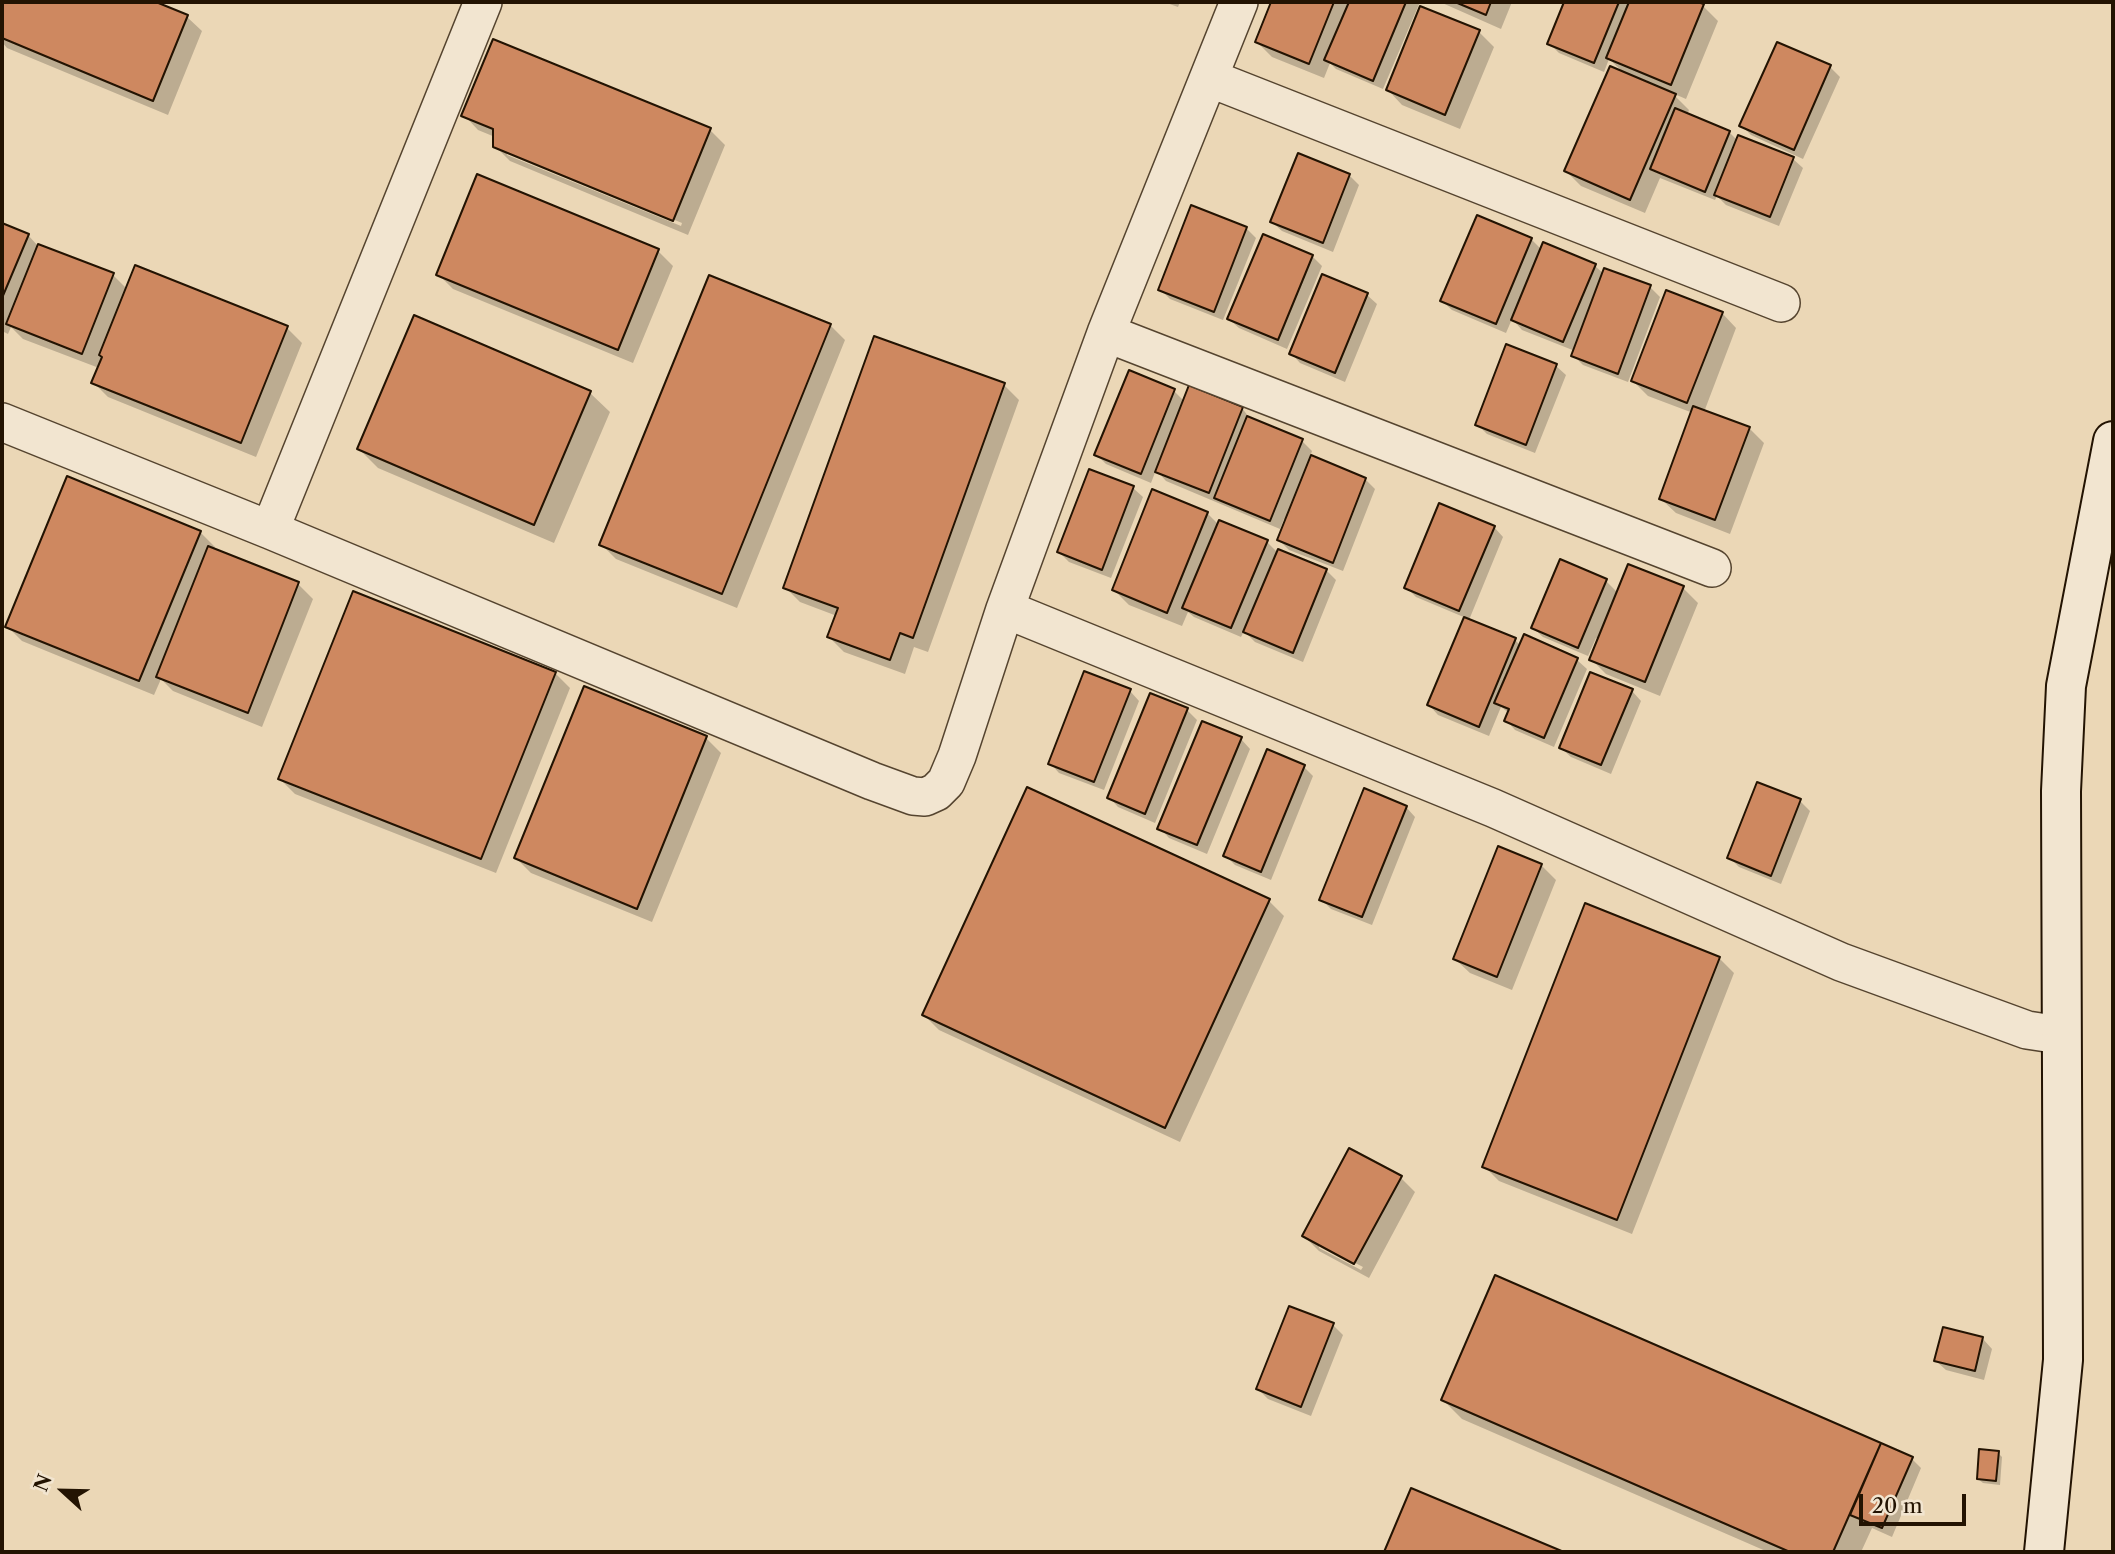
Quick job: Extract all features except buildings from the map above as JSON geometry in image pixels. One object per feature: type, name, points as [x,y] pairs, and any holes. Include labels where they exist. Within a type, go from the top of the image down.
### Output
[{"type":"street","points":[[270,530],[483,2]]},
{"type":"street","points":[[2,422],[914,796],[925,797],[946,782],[1005,609],[1106,333],[1239,2]]},
{"type":"street","points":[[1209,78],[1781,303]]},
{"type":"street","points":[[1106,333],[1713,568]]},
{"type":"street","points":[[2044,1552],[2063,1360],[2061,791],[2066,686],[2113,441]]},
{"type":"street","points":[[1005,609],[1493,808],[1841,962],[2027,1030],[2060,1035]]}]
